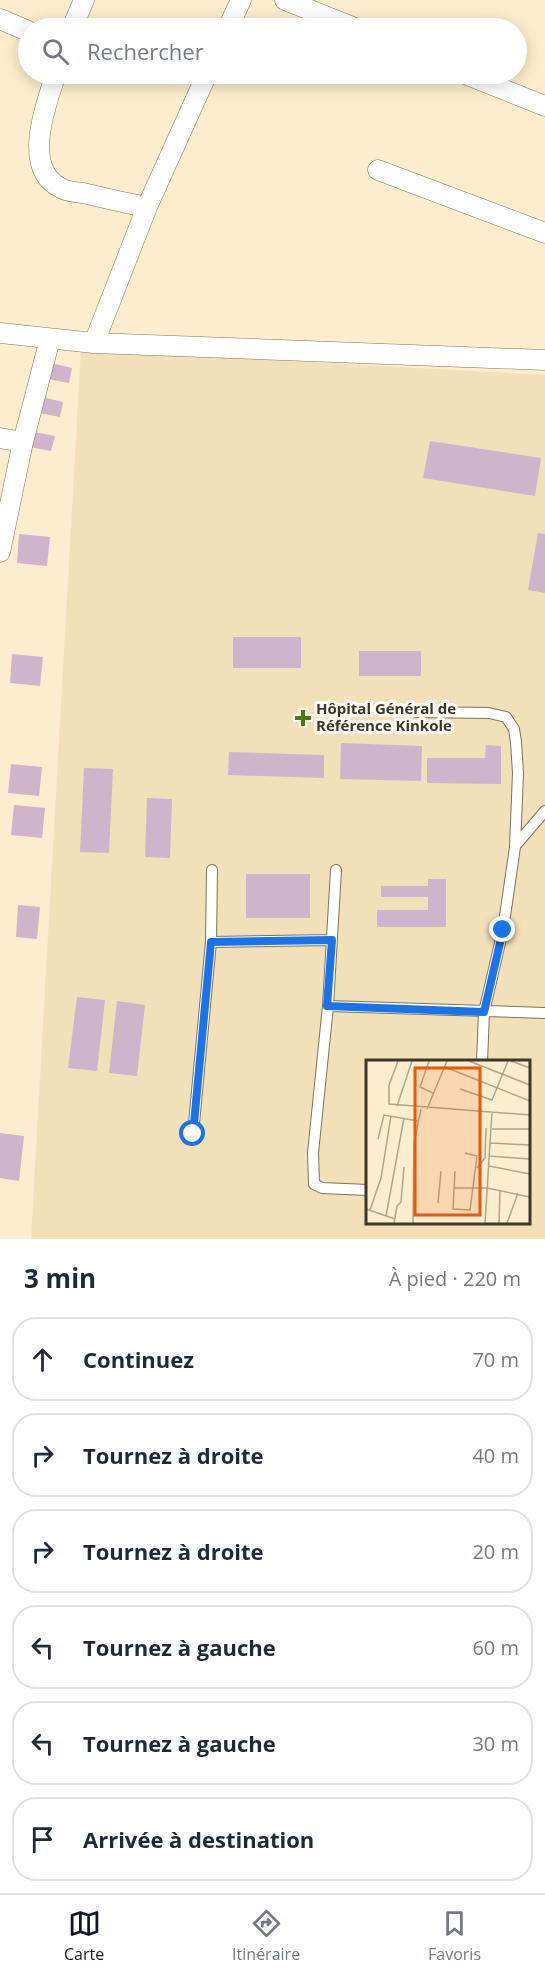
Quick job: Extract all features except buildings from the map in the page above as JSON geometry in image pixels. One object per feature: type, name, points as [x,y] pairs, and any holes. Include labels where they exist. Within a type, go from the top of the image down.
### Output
[{"type":"street","points":[[76,18],[84,0]]},
{"type":"street","points":[[233,18],[241,0]]},
{"type":"street","points":[[285,0],[330,18]]},
{"type":"street","points":[[0,20],[18,26]]},
{"type":"street","points":[[52,84],[40,129],[39,157],[46,175],[60,188],[147,207]]},
{"type":"street","points":[[94,343],[147,207],[202,84]]},
{"type":"street","points":[[490,84],[545,106]]},
{"type":"street","points":[[378,170],[545,233]]},
{"type":"street","points":[[0,333],[94,343],[545,360]]},
{"type":"street","points":[[0,552],[23,442],[50,339]]},
{"type":"street","points":[[0,438],[23,442]]},
{"type":"lane","points":[[416,712],[489,713],[506,717],[514,729],[518,773],[515,847],[503,930],[484,1012],[482,1060]]},
{"type":"lane","points":[[515,847],[545,810]]},
{"type":"lane","points":[[193,1134],[211,942],[212,870]]},
{"type":"lane","points":[[336,870],[312,1177],[314,1184],[322,1188],[366,1190]]},
{"type":"lane","points":[[211,942],[332,940]]},
{"type":"lane","points":[[327,1006],[545,1013]]},
{"type":"shaded area","name":"Hôpital Général de Référence Kinkole","points":[[81,350],[545,375],[545,1239],[31,1239]]},
{"type":"place","name":"Hôpital Général de Référence Kinkole","points":[[303,718]]},
{"type":"route","points":[[193,1134],[211,942],[332,940],[327,1006],[484,1012],[503,930]]}]
